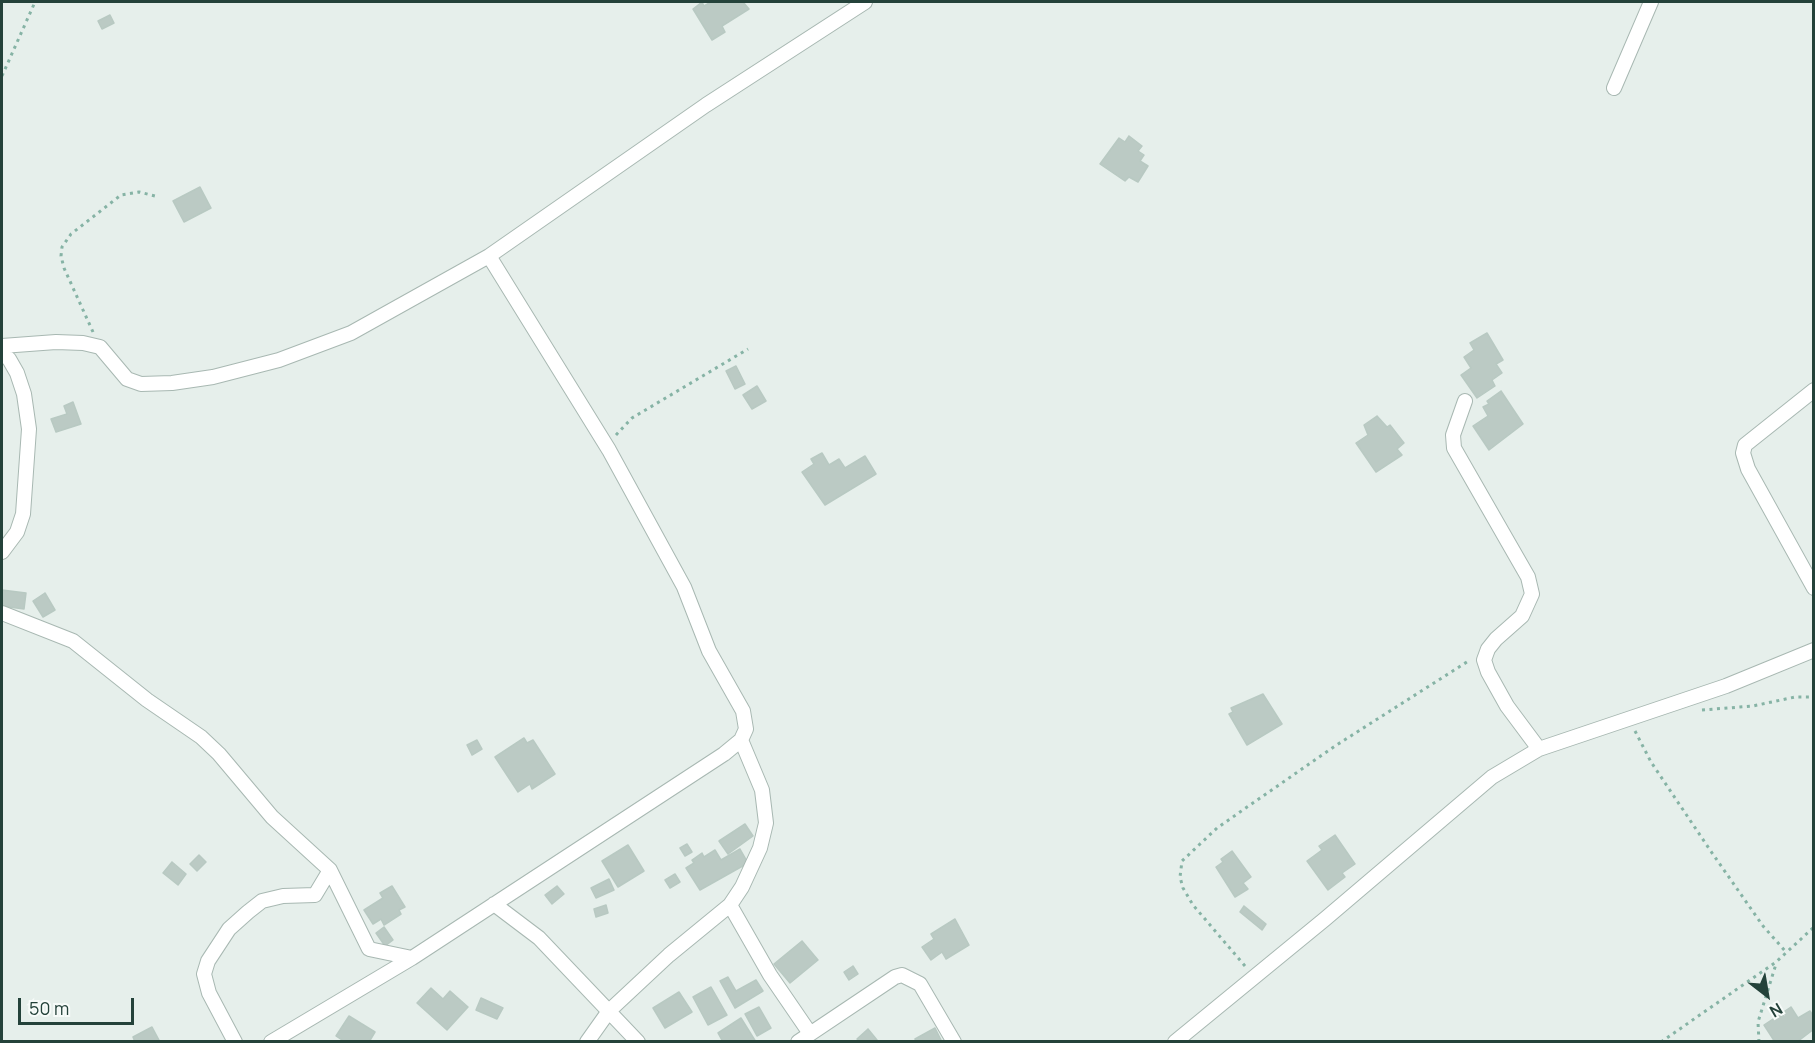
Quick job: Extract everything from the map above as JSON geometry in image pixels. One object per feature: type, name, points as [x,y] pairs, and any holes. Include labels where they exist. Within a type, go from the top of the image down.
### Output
[{"type":"street","points":[[2,346],[56,342],[83,343],[100,347],[128,379],[141,384],[213,377],[279,360],[351,333],[489,256],[706,105],[865,2]]},
{"type":"street","points":[[1614,88],[1651,2]]},
{"type":"street","points":[[271,1041],[412,958],[741,741],[746,729],[743,711],[709,651],[684,587],[609,450],[489,256]]},
{"type":"street","points":[[2,354],[9,359],[17,373],[24,394],[29,429],[23,514],[17,532],[2,552]]},
{"type":"street","points":[[1814,390],[1745,445],[1743,453],[1748,469],[1814,588]]},
{"type":"street","points":[[1465,401],[1453,435],[1454,448],[1528,577],[1532,594],[1522,616],[1488,649],[1484,660],[1507,706],[1539,749]]},
{"type":"street","points":[[2,613],[73,641],[147,700],[201,737],[219,754],[272,817],[330,870],[369,949],[412,958]]},
{"type":"street","points":[[1175,1041],[1492,777],[1539,749],[1726,686],[1814,650]]},
{"type":"street","points":[[587,1041],[609,1011],[669,956],[730,905],[742,887],[759,848],[766,823],[762,790],[741,741]]},
{"type":"street","points":[[235,1041],[209,993],[204,974],[208,960],[230,929],[262,901],[283,896],[315,895],[330,870]]},
{"type":"street","points":[[494,904],[538,938],[638,1041]]},
{"type":"street","points":[[730,905],[770,975],[809,1032]]},
{"type":"street","points":[[798,1041],[895,977],[902,975],[920,984],[954,1041]]},
{"type":"path","points":[[2,76],[35,2]]},
{"type":"path","points":[[100,347],[64,268],[61,256],[62,247],[71,234],[121,195],[139,192],[159,197]]},
{"type":"path","points":[[609,450],[622,426],[632,418],[747,349]]},
{"type":"path","points":[[1254,976],[1194,905],[1180,877],[1182,861],[1217,828],[1325,753],[1488,649]]},
{"type":"path","points":[[1695,710],[1753,706],[1795,697],[1814,697]]},
{"type":"path","points":[[1629,718],[1658,771],[1763,926],[1786,952]]},
{"type":"path","points":[[1661,1041],[1776,962],[1814,927]]},
{"type":"path","points":[[1759,1041],[1758,1022],[1776,962]]},
{"type":"building","points":[[702,2],[704,6],[711,2],[743,2],[749,9],[722,26],[725,32],[712,40],[693,9]]},
{"type":"building","points":[[110,15],[114,23],[102,29],[98,21]]},
{"type":"building","points":[[1129,136],[1142,146],[1138,151],[1144,155],[1140,161],[1148,166],[1138,182],[1129,177],[1125,181],[1100,164],[1119,138],[1125,142]]},
{"type":"building","points":[[200,187],[211,208],[184,222],[173,201]]},
{"type":"building","points":[[1487,333],[1503,360],[1496,364],[1502,373],[1492,380],[1495,386],[1477,398],[1461,375],[1471,368],[1464,357],[1474,350],[1470,343]]},
{"type":"building","points":[[736,366],[745,384],[735,389],[726,371]]},
{"type":"building","points":[[757,386],[766,401],[752,409],[743,395]]},
{"type":"building","points":[[1501,391],[1523,424],[1489,450],[1473,426],[1488,416],[1483,407],[1489,404],[1487,401]]},
{"type":"building","points":[[73,402],[81,424],[56,432],[51,419],[67,414],[64,406]]},
{"type":"building","points":[[1377,416],[1387,427],[1390,425],[1404,443],[1397,449],[1402,455],[1376,472],[1356,443],[1368,435],[1364,425]]},
{"type":"building","points":[[822,453],[829,465],[839,459],[845,468],[865,456],[876,474],[825,505],[802,472],[814,464],[811,459]]},
{"type":"building","points":[[2,590],[26,593],[24,609],[2,606]]},
{"type":"building","points":[[45,593],[55,610],[43,617],[33,601]]},
{"type":"building","points":[[1263,694],[1282,724],[1247,745],[1229,714],[1233,712],[1231,708]]},
{"type":"building","points":[[524,738],[527,743],[533,740],[555,774],[532,789],[530,784],[518,792],[495,757]]},
{"type":"building","points":[[477,740],[482,749],[472,755],[467,745]]},
{"type":"building","points":[[745,824],[753,836],[728,854],[719,841]]},
{"type":"building","points":[[1335,835],[1355,864],[1342,873],[1345,877],[1328,890],[1307,861],[1322,850],[1319,846]]},
{"type":"building","points":[[687,844],[692,852],[685,856],[680,848]]},
{"type":"building","points":[[628,845],[644,871],[618,887],[602,861]]},
{"type":"building","points":[[740,849],[748,863],[700,890],[686,868],[694,863],[692,860],[702,853],[704,857],[715,850],[721,860]]},
{"type":"building","points":[[1232,851],[1251,877],[1243,883],[1248,889],[1235,897],[1216,867],[1223,862],[1221,859]]},
{"type":"building","points":[[199,855],[206,862],[197,871],[190,864]]},
{"type":"building","points":[[172,862],[186,874],[178,885],[163,873]]},
{"type":"building","points":[[675,874],[680,882],[670,888],[665,880]]},
{"type":"building","points":[[609,879],[614,890],[596,898],[591,888]]},
{"type":"building","points":[[392,886],[405,907],[399,910],[401,914],[384,925],[381,919],[373,924],[364,910],[383,898],[380,893]]},
{"type":"building","points":[[557,886],[564,894],[552,904],[545,895]]},
{"type":"building","points":[[606,905],[608,913],[596,917],[594,909]]},
{"type":"building","points":[[1244,906],[1266,924],[1262,930],[1240,912]]},
{"type":"building","points":[[955,919],[969,945],[946,959],[942,952],[931,960],[922,947],[934,939],[931,934]]},
{"type":"building","points":[[384,927],[393,940],[385,946],[376,933]]},
{"type":"building","points":[[802,941],[818,960],[790,983],[774,964]]},
{"type":"building","points":[[853,966],[858,974],[849,980],[844,972]]},
{"type":"building","points":[[728,977],[736,991],[756,980],[763,991],[735,1008],[720,981]]},
{"type":"building","points":[[711,987],[727,1015],[708,1025],[693,997]]},
{"type":"building","points":[[431,988],[443,999],[450,991],[468,1007],[447,1030],[417,1003]]},
{"type":"building","points":[[679,992],[692,1012],[665,1028],[653,1008]]},
{"type":"building","points":[[481,998],[503,1008],[497,1019],[476,1010]]},
{"type":"building","points":[[759,1007],[771,1028],[757,1036],[745,1014]]},
{"type":"building","points":[[1791,1007],[1798,1018],[1810,1011],[1814,1017],[1814,1029],[1797,1042],[1775,1042],[1764,1025]]},
{"type":"building","points":[[349,1016],[375,1032],[369,1042],[345,1042],[336,1036]]},
{"type":"building","points":[[741,1018],[756,1042],[723,1042],[718,1033]]},
{"type":"building","points":[[152,1027],[160,1042],[135,1042],[133,1037]]},
{"type":"building","points":[[935,1028],[942,1042],[916,1042],[915,1039]]},
{"type":"building","points":[[868,1029],[877,1040],[860,1042],[857,1039]]}]
